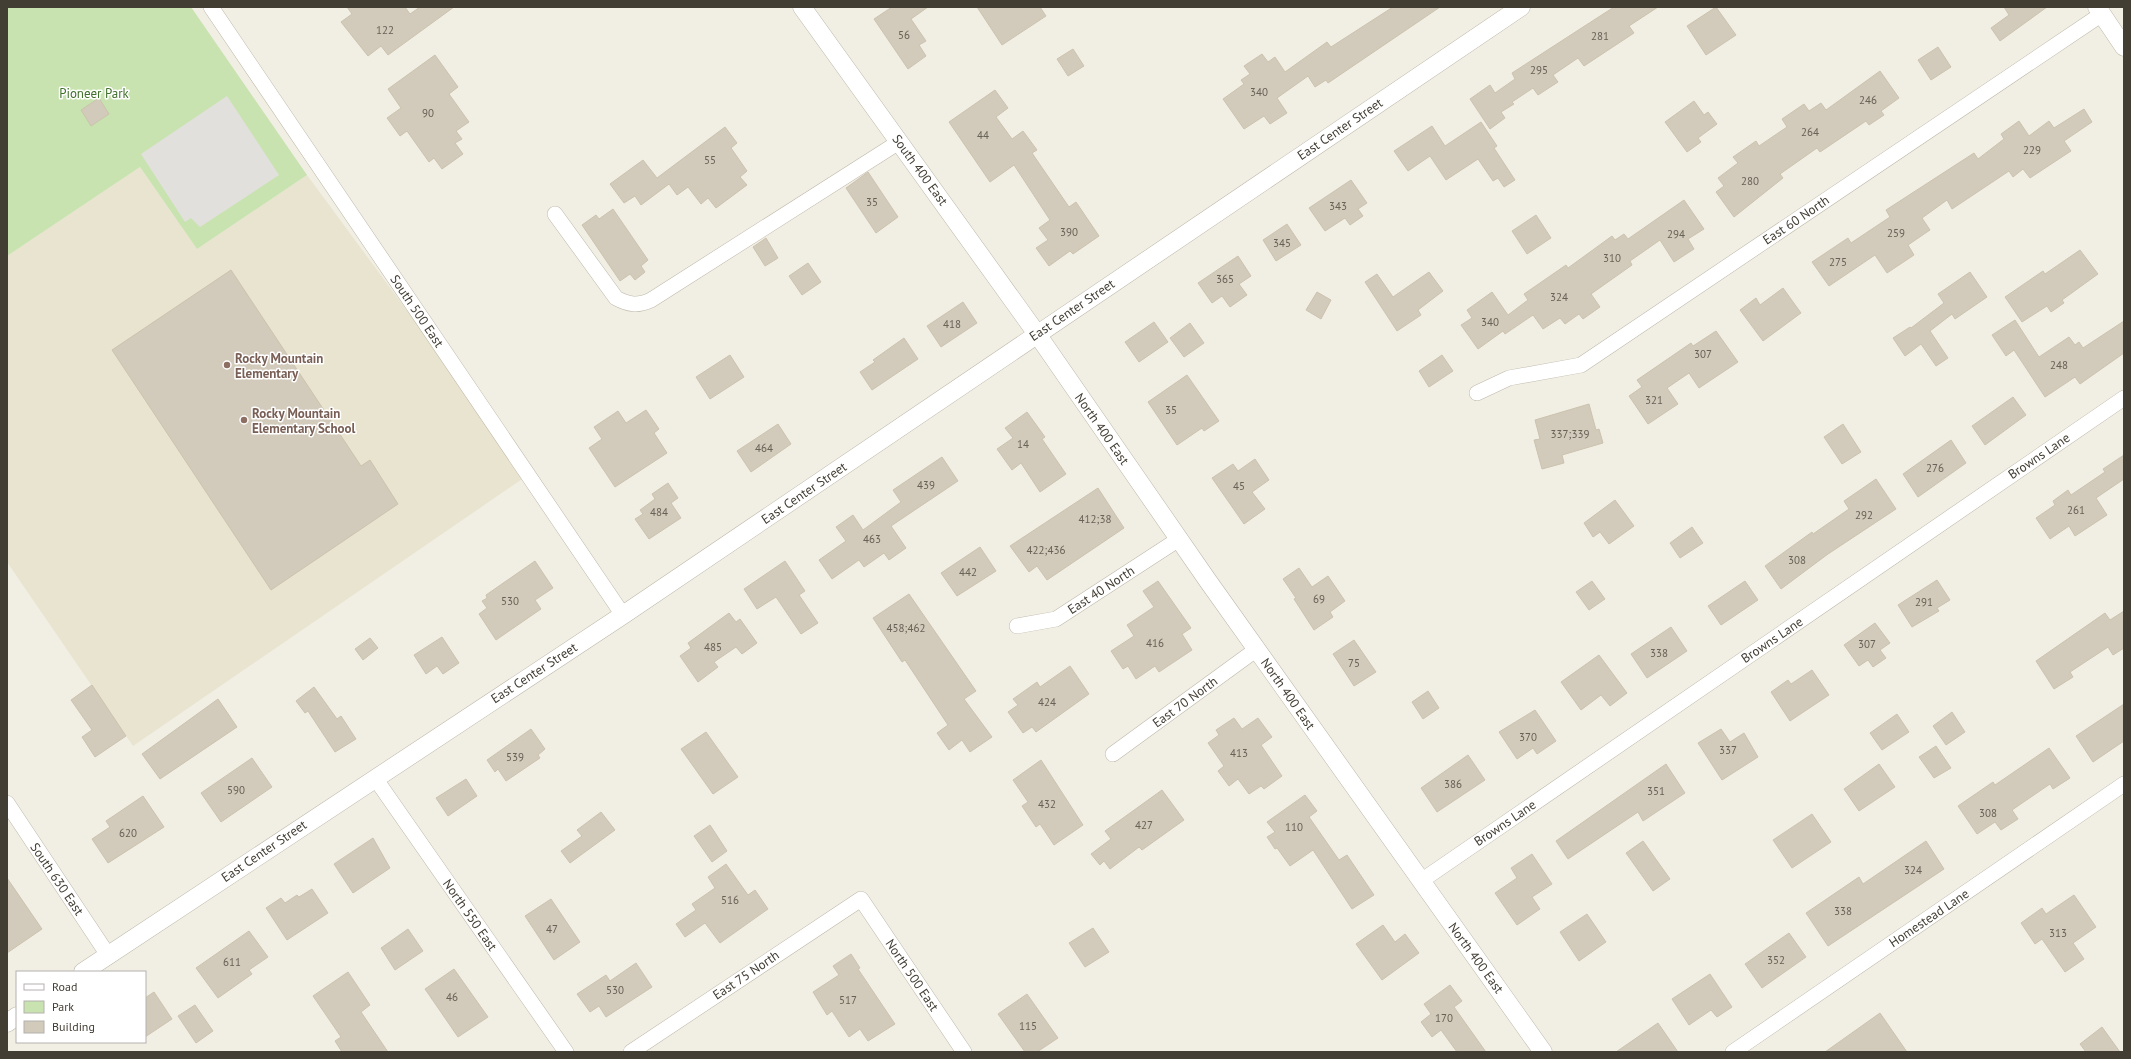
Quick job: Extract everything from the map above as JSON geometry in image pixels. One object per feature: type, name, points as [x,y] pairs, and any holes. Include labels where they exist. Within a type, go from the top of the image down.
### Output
[{"type":"street","name":"South 500 East","points":[[211,7],[623,615]]},
{"type":"street","name":"South 400 East","points":[[802,7],[1036,334]]},
{"type":"street","name":"East Center Street","points":[[84,971],[623,615],[1520,7]]},
{"type":"street","points":[[2099,11],[2124,47]]},
{"type":"street","name":"East 60 North","points":[[1477,393],[1509,378],[1581,365],[2099,11]]},
{"type":"street","points":[[555,214],[616,298],[628,304],[641,304],[651,300],[899,142]]},
{"type":"street","name":"North 400 East","points":[[1036,334],[1179,539],[1543,1052]]},
{"type":"street","name":"Browns Lane","points":[[1421,881],[2124,398]]},
{"type":"street","name":"East 40 North","points":[[1016,626],[1056,620],[1179,539]]},
{"type":"street","name":"East 70 North","points":[[1113,754],[1257,649]]},
{"type":"street","name":"North 550 East","points":[[375,778],[566,1052]]},
{"type":"street","name":"Homestead Lane","points":[[1733,1052],[2124,784]]},
{"type":"street","name":"South 630 East","points":[[7,803],[108,955]]},
{"type":"street","name":"East 75 North","points":[[631,1052],[861,899]]},
{"type":"street","name":"North 500 East","points":[[861,899],[964,1052]]},
{"type":"street","points":[[7,1022],[16,1017]]},
{"type":"shaded area","points":[[227,96],[279,175],[200,227],[191,218],[185,222],[141,154]]},
{"type":"shaded area","name":"Rocky Mountain Elementary","points":[[140,167],[197,249],[307,175],[528,475],[133,746],[7,562],[7,256]]},
{"type":"green space","name":"Pioneer Park","points":[[7,7],[191,7],[307,175],[197,249],[140,167],[7,256]]},
{"type":"building","points":[[347,7],[405,7],[410,14],[420,7],[454,7],[388,55],[381,46],[368,56],[341,22],[352,14]]},
{"type":"building","points":[[892,7],[928,7],[911,19],[926,41],[919,45],[926,56],[908,69],[874,19]]},
{"type":"building","points":[[977,7],[1040,7],[1046,16],[1002,45]]},
{"type":"building","points":[[1393,7],[1440,7],[1328,83],[1326,80],[1315,87],[1308,76],[1277,98],[1287,113],[1270,124],[1264,116],[1244,129],[1223,99],[1244,84],[1241,80],[1250,74],[1244,66],[1262,54],[1268,62],[1275,57],[1285,72],[1327,42],[1331,47]]},
{"type":"building","points":[[1614,7],[1658,7],[1629,26],[1634,33],[1584,66],[1578,58],[1553,75],[1558,82],[1538,95],[1533,88],[1512,102],[1514,104],[1501,112],[1505,118],[1490,129],[1470,99],[1490,85],[1495,93],[1515,79],[1512,73]]},
{"type":"building","points":[[1716,7],[1736,35],[1706,55],[1687,26]]},
{"type":"building","points":[[2004,7],[2047,7],[2000,41],[1991,28],[2009,15]]},
{"type":"building","points":[[1938,47],[1951,67],[1931,80],[1918,60]]},
{"type":"building","points":[[1073,49],[1084,66],[1068,76],[1057,59]]},
{"type":"building","points":[[435,55],[458,87],[449,94],[469,122],[456,131],[462,139],[455,143],[463,154],[442,169],[434,158],[429,162],[407,131],[400,136],[387,118],[401,108],[388,89]]},
{"type":"building","points":[[1880,71],[1899,98],[1881,111],[1884,115],[1869,125],[1866,121],[1820,152],[1817,148],[1780,174],[1783,178],[1734,217],[1716,192],[1724,186],[1718,178],[1738,163],[1733,157],[1756,141],[1759,146],[1787,127],[1782,119],[1804,104],[1809,111],[1821,103],[1826,110]]},
{"type":"building","points":[[995,90],[1008,108],[996,117],[1012,139],[1023,131],[1037,150],[1032,153],[1069,207],[1076,202],[1099,236],[1073,254],[1070,251],[1049,266],[1036,248],[1048,240],[1039,228],[1050,220],[1014,165],[990,182],[949,122]]},
{"type":"building","points":[[99,98],[109,114],[91,126],[81,110]]},
{"type":"building","points":[[1694,101],[1704,115],[1708,112],[1717,124],[1698,138],[1701,142],[1687,152],[1665,122]]},
{"type":"building","points":[[2084,109],[2092,122],[2064,141],[2071,151],[2030,178],[2023,169],[2013,177],[2009,171],[1952,209],[1947,200],[1922,218],[1930,230],[1908,245],[1914,255],[1887,273],[1875,255],[1829,286],[1812,262],[1848,238],[1851,243],[1890,217],[1886,210],[1974,153],[1978,159],[2004,139],[2001,134],[2019,121],[2029,136],[2049,121],[2054,128]]},
{"type":"building","points":[[1481,122],[1497,146],[1494,148],[1515,180],[1504,187],[1498,178],[1493,181],[1478,159],[1446,180],[1430,156],[1408,171],[1394,151],[1432,126],[1445,146]]},
{"type":"building","points":[[725,127],[737,143],[731,148],[747,171],[740,177],[747,185],[716,208],[708,198],[701,204],[688,187],[677,195],[669,184],[641,205],[635,196],[624,203],[610,184],[643,160],[657,178]]},
{"type":"building","points":[[868,172],[898,217],[876,233],[846,188]]},
{"type":"building","points":[[1351,180],[1367,203],[1358,209],[1363,216],[1350,225],[1345,218],[1325,231],[1309,208]]},
{"type":"building","points":[[1684,200],[1704,229],[1688,239],[1694,249],[1674,262],[1660,240],[1630,261],[1632,265],[1591,294],[1600,307],[1583,319],[1579,314],[1565,324],[1560,318],[1543,329],[1533,315],[1505,334],[1503,331],[1478,349],[1461,325],[1472,318],[1467,310],[1492,292],[1508,315],[1528,300],[1524,294],[1566,265],[1568,268],[1612,236],[1615,240],[1624,234],[1628,239]]},
{"type":"building","points":[[613,209],[648,260],[641,266],[645,272],[635,280],[630,274],[620,281],[582,225],[596,215],[599,219]]},
{"type":"building","points":[[1536,215],[1551,238],[1527,254],[1512,231]]},
{"type":"building","points":[[1287,224],[1301,245],[1276,261],[1263,240]]},
{"type":"building","points":[[766,238],[778,258],[765,266],[753,247]]},
{"type":"building","points":[[2080,250],[2098,274],[2062,300],[2064,303],[2051,312],[2047,306],[2022,322],[2005,297],[2043,271],[2045,274]]},
{"type":"building","points":[[1238,256],[1251,276],[1239,284],[1247,295],[1230,307],[1222,296],[1212,303],[1198,283]]},
{"type":"building","points":[[808,263],[821,282],[802,295],[789,276]]},
{"type":"building","name":"Rocky Mountain Elementary School","points":[[231,270],[361,466],[370,460],[398,504],[271,590],[112,350]]},
{"type":"building","points":[[1429,272],[1443,291],[1418,310],[1421,315],[1397,331],[1365,282],[1377,274],[1393,297]]},
{"type":"building","points":[[1970,272],[1987,297],[1955,319],[1952,314],[1930,331],[1948,358],[1936,366],[1921,344],[1905,356],[1893,338],[1910,327],[1911,328],[1944,303],[1938,294]]},
{"type":"building","points":[[1783,288],[1801,313],[1763,341],[1740,310],[1756,298],[1760,305]]},
{"type":"building","points":[[1317,292],[1331,300],[1321,319],[1306,310]]},
{"type":"building","points":[[963,302],[977,323],[941,347],[927,326]]},
{"type":"building","points":[[2015,320],[2039,357],[2069,337],[2075,345],[2079,342],[2083,348],[2124,321],[2124,353],[2080,384],[2075,377],[2045,397],[2014,350],[2006,356],[1992,335]]},
{"type":"building","points":[[1154,322],[1168,342],[1139,362],[1125,342]]},
{"type":"building","points":[[1190,323],[1204,343],[1184,357],[1170,338]]},
{"type":"building","points":[[1716,331],[1738,362],[1699,388],[1689,373],[1667,388],[1678,404],[1648,424],[1629,396],[1642,387],[1637,380],[1691,343],[1693,346]]},
{"type":"building","points":[[904,338],[918,359],[872,390],[860,372],[875,362],[873,360]]},
{"type":"building","points":[[730,355],[744,377],[710,399],[696,377]]},
{"type":"building","points":[[1442,355],[1453,371],[1429,387],[1419,371]]},
{"type":"building","points":[[1187,375],[1219,421],[1204,431],[1202,428],[1177,445],[1148,402]]},
{"type":"building","points":[[2013,397],[2026,415],[1985,445],[1972,426]]},
{"type":"building","points":[[1589,404],[1596,430],[1599,429],[1603,443],[1562,455],[1564,463],[1542,469],[1534,440],[1540,439],[1535,420]]},
{"type":"building","points":[[646,410],[659,429],[654,433],[667,453],[615,487],[589,448],[602,439],[594,427],[618,411],[626,423]]},
{"type":"building","points":[[1027,412],[1045,437],[1042,439],[1066,474],[1040,492],[1021,463],[1012,470],[997,449],[1013,438],[1005,428]]},
{"type":"building","points":[[778,424],[791,444],[751,472],[737,451]]},
{"type":"building","points":[[1843,424],[1861,452],[1842,464],[1824,437]]},
{"type":"building","points":[[1951,440],[1966,463],[1918,497],[1903,474]]},
{"type":"building","points":[[2124,455],[2124,479],[2096,498],[2107,515],[2075,536],[2069,526],[2050,539],[2036,518],[2055,505],[2053,501],[2068,490],[2071,495],[2105,472],[2103,469]]},
{"type":"building","points":[[942,457],[958,481],[891,526],[906,548],[889,560],[884,553],[864,567],[859,560],[832,579],[819,560],[846,541],[836,527],[853,515],[863,530],[901,502],[893,490]]},
{"type":"building","points":[[1255,459],[1269,480],[1252,492],[1265,509],[1244,524],[1212,478],[1233,464],[1238,471]]},
{"type":"building","points":[[1876,479],[1896,509],[1828,554],[1781,589],[1765,566],[1812,532],[1813,534],[1849,509],[1844,501]]},
{"type":"building","points":[[668,483],[678,498],[671,503],[681,518],[649,539],[635,519],[643,514],[640,510],[655,499],[652,494]]},
{"type":"building","points":[[1098,488],[1124,528],[1047,580],[1037,566],[1029,572],[1010,546]]},
{"type":"building","points":[[1615,500],[1634,526],[1609,544],[1600,532],[1593,537],[1584,523]]},
{"type":"building","points":[[1692,527],[1703,543],[1680,558],[1670,543]]},
{"type":"building","points":[[980,547],[996,571],[957,596],[941,573]]},
{"type":"building","points":[[535,561],[553,588],[535,600],[541,609],[496,640],[479,614],[487,608],[482,601],[487,598],[486,595]]},
{"type":"building","points":[[785,561],[805,591],[799,595],[818,623],[801,634],[776,597],[757,609],[744,589]]},
{"type":"building","points":[[1299,568],[1312,587],[1328,576],[1345,601],[1330,612],[1333,617],[1314,630],[1294,599],[1296,598],[1283,579]]},
{"type":"building","points":[[1937,580],[1950,600],[1937,608],[1939,611],[1912,627],[1898,605]]},
{"type":"building","points":[[1158,581],[1191,628],[1182,634],[1192,650],[1159,672],[1155,666],[1136,679],[1128,666],[1123,669],[1111,651],[1134,636],[1127,625],[1154,607],[1143,591]]},
{"type":"building","points":[[1592,581],[1605,599],[1589,610],[1576,592]]},
{"type":"building","points":[[1745,581],[1758,600],[1721,625],[1708,606]]},
{"type":"building","points":[[909,594],[976,691],[964,699],[992,737],[970,752],[962,740],[949,750],[937,733],[948,725],[905,660],[902,662],[873,618]]},
{"type":"building","points":[[2124,611],[2124,648],[2113,655],[2108,647],[2070,672],[2073,677],[2054,689],[2036,661],[2105,613],[2110,620]]},
{"type":"building","points":[[729,613],[736,622],[740,619],[757,643],[742,654],[736,647],[714,662],[718,667],[698,682],[680,656],[691,648],[688,643]]},
{"type":"building","points":[[1875,623],[1890,643],[1880,650],[1886,658],[1873,667],[1868,660],[1859,666],[1844,645]]},
{"type":"building","points":[[1671,627],[1687,651],[1647,678],[1631,654]]},
{"type":"building","points":[[442,637],[459,663],[443,674],[437,666],[426,674],[414,655]]},
{"type":"building","points":[[370,638],[378,648],[363,660],[355,649]]},
{"type":"building","points":[[1354,640],[1376,672],[1354,686],[1333,654]]},
{"type":"building","points":[[1599,655],[1627,693],[1610,706],[1601,695],[1581,710],[1561,682]]},
{"type":"building","points":[[1070,666],[1089,694],[1036,732],[1032,727],[1023,733],[1008,712],[1018,705],[1013,699],[1037,682],[1040,687]]},
{"type":"building","points":[[1812,670],[1829,695],[1790,721],[1771,692],[1788,680],[1791,684]]},
{"type":"building","points":[[92,685],[126,736],[95,757],[82,737],[92,730],[71,700]]},
{"type":"building","points":[[314,687],[337,719],[341,716],[356,739],[335,752],[308,711],[305,713],[296,701]]},
{"type":"building","points":[[1428,691],[1439,708],[1423,719],[1412,702]]},
{"type":"building","points":[[218,699],[237,727],[160,779],[142,754]]},
{"type":"building","points":[[2124,704],[2124,741],[2093,762],[2076,736]]},
{"type":"building","points":[[1535,710],[1556,741],[1537,754],[1533,748],[1517,759],[1499,732]]},
{"type":"building","points":[[1952,712],[1965,732],[1946,745],[1933,726]]},
{"type":"building","points":[[1897,714],[1909,732],[1882,750],[1870,733]]},
{"type":"building","points":[[1234,718],[1242,729],[1258,718],[1272,737],[1261,745],[1282,776],[1264,789],[1261,786],[1249,794],[1238,779],[1229,786],[1218,771],[1224,766],[1208,743],[1219,735],[1216,730]]},
{"type":"building","points":[[531,729],[545,749],[538,755],[540,758],[506,781],[498,769],[495,772],[487,760]]},
{"type":"building","points":[[1721,729],[1730,742],[1744,733],[1758,757],[1722,780],[1698,743]]},
{"type":"building","points":[[706,732],[738,777],[713,794],[681,749]]},
{"type":"building","points":[[1936,746],[1951,768],[1934,778],[1919,757]]},
{"type":"building","points":[[2049,748],[2070,778],[2053,789],[2050,784],[2012,810],[2018,819],[2001,830],[1995,822],[1977,834],[1958,806],[1993,782],[1995,785]]},
{"type":"building","points":[[1468,755],[1485,780],[1437,812],[1421,788]]},
{"type":"building","points":[[252,758],[272,787],[221,822],[201,793]]},
{"type":"building","points":[[1041,760],[1083,825],[1054,845],[1040,824],[1036,827],[1022,806],[1028,802],[1013,780]]},
{"type":"building","points":[[1666,764],[1685,793],[1643,821],[1638,812],[1568,859],[1556,841]]},
{"type":"building","points":[[1879,764],[1895,787],[1859,811],[1844,789]]},
{"type":"building","points":[[466,779],[477,796],[448,816],[436,798]]},
{"type":"building","points":[[1162,790],[1184,820],[1142,850],[1139,847],[1110,869],[1104,861],[1100,865],[1091,854],[1111,839],[1105,831]]},
{"type":"building","points":[[1305,795],[1317,811],[1309,817],[1339,860],[1347,855],[1374,895],[1352,909],[1313,850],[1290,866],[1267,837],[1275,832],[1267,822]]},
{"type":"building","points":[[143,796],[164,827],[108,863],[92,839],[110,827],[106,821]]},
{"type":"building","points":[[601,812],[615,830],[570,863],[561,851],[582,836],[577,830]]},
{"type":"building","points":[[1812,814],[1831,842],[1792,868],[1773,840]]},
{"type":"building","points":[[710,825],[727,851],[712,862],[694,836]]},
{"type":"building","points":[[373,838],[390,868],[353,893],[334,864]]},
{"type":"building","points":[[1643,841],[1670,879],[1653,891],[1626,853]]},
{"type":"building","points":[[1926,841],[1944,869],[1828,946],[1806,913],[1859,877],[1863,884]]},
{"type":"building","points":[[1532,854],[1552,884],[1532,897],[1540,909],[1517,925],[1495,893],[1517,878],[1511,868]]},
{"type":"building","points":[[726,864],[748,895],[755,890],[768,909],[720,943],[705,923],[685,937],[676,924],[696,910],[692,904],[715,888],[708,877]]},
{"type":"building","points":[[7,878],[42,929],[7,953]]},
{"type":"building","points":[[312,889],[328,913],[287,940],[266,908],[281,898],[285,903],[297,895],[299,897]]},
{"type":"building","points":[[2074,895],[2096,927],[2073,943],[2084,959],[2065,972],[2042,939],[2035,944],[2021,923],[2042,908],[2046,914]]},
{"type":"building","points":[[551,899],[580,942],[554,960],[525,916]]},
{"type":"building","points":[[1587,914],[1606,942],[1579,961],[1560,932]]},
{"type":"building","points":[[1383,925],[1395,942],[1405,934],[1419,953],[1382,980],[1356,944]]},
{"type":"building","points":[[1093,928],[1109,952],[1085,967],[1069,943]]},
{"type":"building","points":[[408,929],[423,951],[395,970],[381,948]]},
{"type":"building","points":[[249,931],[268,957],[249,970],[252,974],[218,998],[196,968]]},
{"type":"building","points":[[1789,933],[1806,957],[1762,988],[1745,964]]},
{"type":"building","points":[[851,954],[860,968],[858,969],[895,1024],[868,1041],[860,1029],[849,1037],[832,1011],[827,1015],[813,992],[839,975],[833,966]]},
{"type":"building","points":[[636,963],[652,987],[606,1017],[599,1006],[590,1012],[577,994],[606,975],[610,981]]},
{"type":"building","points":[[454,969],[488,1017],[458,1037],[425,989]]},
{"type":"building","points":[[348,972],[370,1005],[361,1012],[388,1052],[342,1052],[335,1041],[341,1037],[313,996]]},
{"type":"building","points":[[1710,974],[1732,1007],[1717,1017],[1711,1010],[1689,1025],[1672,999]]},
{"type":"building","points":[[1450,985],[1462,1001],[1454,1007],[1486,1052],[1457,1052],[1441,1030],[1432,1037],[1421,1022],[1431,1014],[1424,1004]]},
{"type":"building","points":[[154,992],[172,1019],[146,1036],[146,997]]},
{"type":"building","points":[[1027,994],[1058,1038],[1037,1052],[1025,1052],[998,1014]]},
{"type":"building","points":[[195,1005],[213,1031],[196,1043],[178,1016]]},
{"type":"building","points":[[1880,1013],[1907,1052],[1825,1052]]},
{"type":"building","points":[[1658,1023],[1678,1052],[1616,1052]]},
{"type":"building","points":[[2102,1027],[2120,1052],[2086,1052],[2080,1044]]},
{"type":"place","name":"Rocky Mountain Elementary","points":[[227,365]]},
{"type":"place","name":"Rocky Mountain Elementary School","points":[[244,420]]}]
